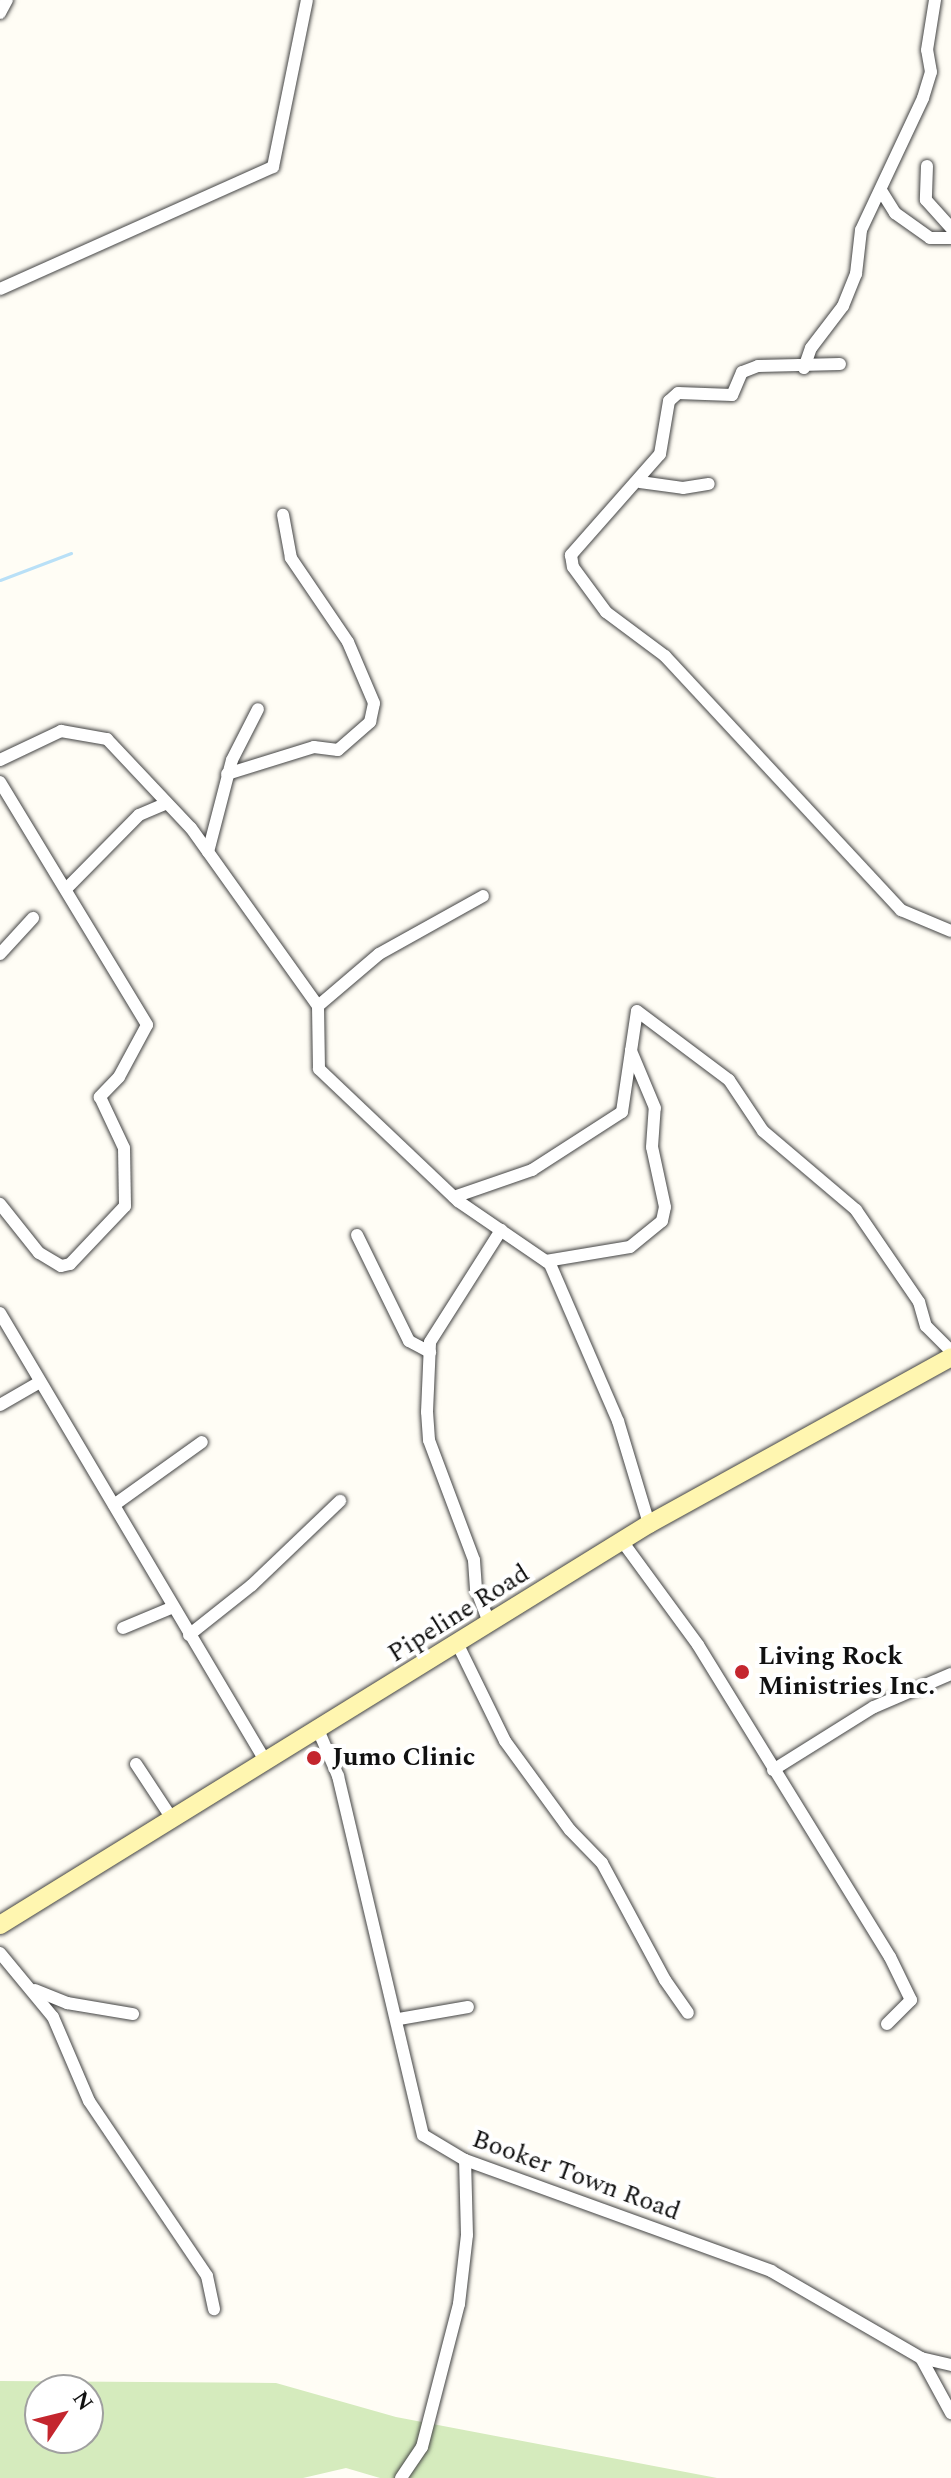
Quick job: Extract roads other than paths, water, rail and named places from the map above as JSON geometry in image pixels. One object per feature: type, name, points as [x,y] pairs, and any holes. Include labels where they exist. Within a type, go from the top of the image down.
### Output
[{"type":"street","points":[[0,13],[7,0]]},
{"type":"street","points":[[0,289],[273,167],[307,0]]},
{"type":"street","points":[[804,368],[811,348],[843,306],[856,274],[861,230],[882,192],[931,72],[927,50],[935,0]]},
{"type":"street","points":[[927,166],[926,200],[951,228]]},
{"type":"street","points":[[882,192],[895,213],[930,238],[951,238]]},
{"type":"street","points":[[840,364],[804,368],[784,361],[742,372],[732,395],[678,393],[669,401],[660,454],[640,482],[571,555],[583,584],[606,612],[665,656],[901,910],[951,931]]},
{"type":"street","points":[[640,482],[683,488],[709,484]]},
{"type":"street","points":[[227,774],[314,747],[338,750],[370,722],[374,703],[348,642],[329,623],[291,558],[283,515]]},
{"type":"street","points":[[208,852],[227,774],[258,709]]},
{"type":"street","points":[[0,760],[61,731],[107,739],[167,803],[208,852],[318,1006],[319,1069],[454,1197],[546,1261],[618,1421],[649,1524]]},
{"type":"street","points":[[0,782],[147,1025],[119,1077],[100,1097],[124,1148],[125,1206],[70,1264],[61,1266],[39,1253],[0,1204]]},
{"type":"street","points":[[66,889],[139,815],[167,803]]},
{"type":"street","points":[[318,1006],[379,954],[483,896]]},
{"type":"street","points":[[1,950],[33,918]]},
{"type":"street","points":[[454,1197],[532,1170],[622,1112],[637,1011],[729,1080],[763,1131],[817,1172],[871,1229],[919,1302],[926,1326],[951,1354]]},
{"type":"street","points":[[546,1261],[565,1261],[630,1247],[662,1221],[665,1207],[652,1147],[655,1108],[631,1051]]},
{"type":"street","points":[[490,1625],[476,1589],[474,1560],[429,1440],[430,1342],[501,1230]]},
{"type":"street","points":[[357,1235],[409,1341],[430,1352]]},
{"type":"street","points":[[555,1279],[565,1261]]},
{"type":"street","points":[[0,1313],[171,1608],[266,1762]]},
{"type":"street","name":"Pipeline Road","points":[[2,1919],[319,1732],[649,1524],[951,1354]]},
{"type":"street","points":[[0,1405],[40,1382]]},
{"type":"street","points":[[114,1505],[202,1442]]},
{"type":"street","points":[[189,1635],[252,1585],[340,1501]]},
{"type":"street","points":[[622,1541],[698,1645],[773,1770],[860,1903],[911,2000],[887,2024]]},
{"type":"street","points":[[123,1628],[171,1608]]},
{"type":"street","points":[[458,1645],[505,1741],[570,1830],[602,1863],[665,1980],[688,2013]]},
{"type":"street","points":[[773,1770],[874,1707],[951,1674]]},
{"type":"street","name":"Booker Town Road","points":[[319,1732],[340,1787],[399,2019],[423,2135],[465,2160],[771,2271],[921,2358],[951,2365]]},
{"type":"street","points":[[136,1764],[171,1817]]},
{"type":"street","points":[[0,1953],[33,1989],[53,2017],[89,2101],[207,2276],[214,2309]]},
{"type":"street","points":[[33,1989],[67,2003],[133,2014]]},
{"type":"street","points":[[399,2019],[468,2007]]},
{"type":"street","points":[[401,2478],[422,2447],[459,2304],[467,2235],[465,2160]]},
{"type":"street","points":[[921,2358],[951,2413]]},
{"type":"waterway","points":[[0,580],[71,553]]},
{"type":"place","name":"Living Rock Ministries Inc.","points":[[742,1672]]},
{"type":"place","name":"Jumo Clinic","points":[[314,1758]]}]
